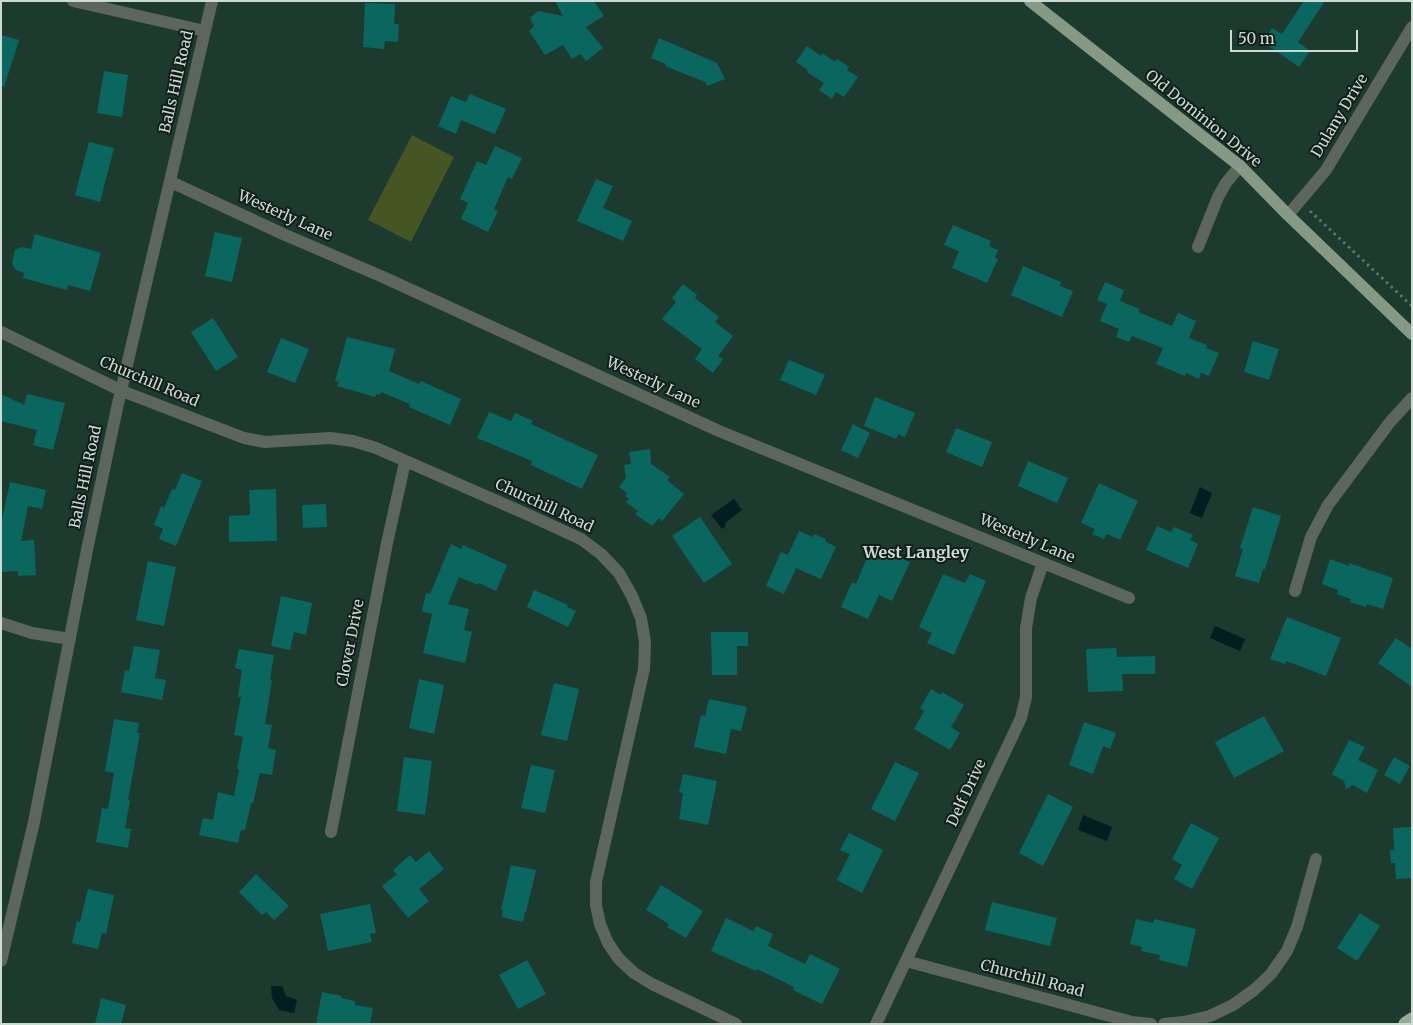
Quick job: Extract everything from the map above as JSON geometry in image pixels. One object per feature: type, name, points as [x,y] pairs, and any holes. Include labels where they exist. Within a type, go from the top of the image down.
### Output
[{"type":"highway","points":[[1406,1024],[1412,1020]]},
{"type":"main road","name":"Old Dominion Drive","points":[[1030,1],[1240,166],[1288,216],[1412,334]]},
{"type":"street","points":[[73,1],[205,31]]},
{"type":"street","name":"Balls Hill Road","points":[[1,961],[34,822],[87,550],[212,1]]},
{"type":"street","name":"Dulany Drive","points":[[1288,216],[1326,170],[1412,27]]},
{"type":"street","points":[[1198,247],[1218,197],[1226,183],[1240,166]]},
{"type":"street","name":"Westerly Lane","points":[[171,182],[719,431],[1129,598]]},
{"type":"street","name":"Churchill Road","points":[[1,332],[122,391],[244,438],[265,442],[330,438],[353,441],[376,448],[531,516],[581,540],[601,554],[619,573],[632,596],[641,618],[645,642],[644,669],[596,882],[596,905],[600,924],[619,959],[634,973],[652,984],[736,1024]]},
{"type":"street","points":[[1295,591],[1311,537],[1328,505],[1390,422],[1412,398]]},
{"type":"street","name":"Clover Drive","points":[[330,832],[387,543],[405,462]]},
{"type":"street","name":"Delf Drive","points":[[876,1024],[1021,718],[1026,690],[1026,628],[1032,598],[1043,563]]},
{"type":"street","points":[[1,623],[32,632],[70,639]]},
{"type":"street","points":[[1164,1024],[1210,1016],[1233,1005],[1254,990],[1271,974],[1287,951],[1297,927],[1316,859]]},
{"type":"street","name":"Churchill Road","points":[[906,961],[1132,1022],[1151,1024]]},
{"type":"path","points":[[1300,201],[1412,306]]},
{"type":"green space","points":[[412,135],[454,157],[411,242],[368,220]]},
{"type":"water","points":[[1200,487],[1212,493],[1202,518],[1190,513]]},
{"type":"water","points":[[734,499],[742,510],[725,523],[726,526],[722,529],[711,515]]},
{"type":"water","points":[[1215,626],[1245,639],[1240,651],[1210,638]]},
{"type":"water","points":[[1083,815],[1112,827],[1107,841],[1078,830]]},
{"type":"water","points":[[271,986],[282,986],[286,996],[297,1000],[294,1013],[279,1010],[272,998]]},
{"type":"building","points":[[555,1],[594,1],[604,16],[586,27],[603,48],[586,61],[580,54],[572,59],[563,45],[545,55],[529,31],[534,26],[530,18],[538,11],[563,16]]},
{"type":"building","points":[[1304,1],[1325,1],[1298,42],[1310,51],[1299,67],[1263,42],[1272,28],[1282,34]]},
{"type":"building","points":[[365,3],[395,4],[394,24],[399,24],[398,42],[385,41],[384,49],[363,47]]},
{"type":"building","points":[[1,35],[19,40],[4,87],[1,86]]},
{"type":"building","points":[[659,38],[717,63],[725,79],[707,86],[705,82],[665,66],[666,64],[651,58]]},
{"type":"building","points":[[807,46],[821,56],[822,53],[835,62],[837,59],[849,67],[847,70],[858,77],[844,97],[836,92],[832,99],[819,90],[824,83],[796,62]]},
{"type":"building","points":[[104,71],[128,75],[122,117],[97,113]]},
{"type":"building","points":[[470,94],[506,109],[495,134],[461,120],[456,134],[438,126],[451,96],[466,102]]},
{"type":"building","points":[[89,142],[114,148],[100,202],[75,195]]},
{"type":"building","points":[[495,146],[522,158],[512,179],[508,177],[494,209],[498,211],[488,232],[461,219],[468,203],[460,199],[477,161],[486,165]]},
{"type":"building","points":[[596,179],[613,186],[603,208],[632,221],[623,241],[577,221]]},
{"type":"building","points":[[953,225],[991,241],[989,246],[998,250],[995,258],[998,259],[987,283],[952,268],[959,251],[944,245]]},
{"type":"building","points":[[215,232],[242,238],[232,282],[205,276]]},
{"type":"building","points":[[35,234],[101,253],[90,291],[68,285],[67,290],[23,278],[24,273],[16,270],[12,264],[15,250],[21,247],[31,249]]},
{"type":"building","points":[[1023,266],[1061,282],[1060,286],[1073,291],[1062,317],[1011,295]]},
{"type":"building","points":[[1105,282],[1124,290],[1120,301],[1140,309],[1138,312],[1172,326],[1178,313],[1196,321],[1189,338],[1207,345],[1206,348],[1219,353],[1209,376],[1201,373],[1199,379],[1186,373],[1185,376],[1156,364],[1163,348],[1132,336],[1129,342],[1116,337],[1119,329],[1100,321],[1107,304],[1097,300]]},
{"type":"building","points":[[683,284],[697,295],[695,298],[719,317],[715,322],[733,336],[718,356],[723,359],[713,373],[695,359],[702,349],[662,319],[676,302],[672,298]]},
{"type":"building","points":[[213,318],[238,357],[216,371],[191,332]]},
{"type":"building","points":[[347,337],[395,349],[389,371],[419,384],[421,381],[461,399],[450,425],[409,407],[410,404],[381,392],[380,395],[376,394],[375,397],[337,386],[339,382],[335,381]]},
{"type":"building","points":[[281,338],[309,349],[295,383],[267,372]]},
{"type":"building","points":[[1253,341],[1279,349],[1269,380],[1244,372]]},
{"type":"building","points":[[789,360],[825,375],[816,395],[780,380]]},
{"type":"building","points":[[1,394],[24,405],[27,394],[65,403],[53,450],[33,445],[37,430],[1,421]]},
{"type":"building","points":[[875,397],[915,413],[905,437],[898,434],[896,439],[864,426]]},
{"type":"building","points":[[489,412],[511,421],[515,413],[533,421],[531,424],[598,455],[582,489],[531,465],[532,461],[477,438]]},
{"type":"building","points":[[853,424],[870,433],[858,458],[841,450]]},
{"type":"building","points":[[956,428],[992,442],[982,467],[946,452]]},
{"type":"building","points":[[650,449],[651,464],[670,477],[667,480],[684,494],[662,521],[659,518],[652,526],[635,514],[638,511],[626,502],[629,499],[625,496],[627,493],[619,487],[626,478],[624,465],[631,464],[629,452]]},
{"type":"building","points":[[1028,461],[1068,478],[1057,503],[1018,486]]},
{"type":"building","points":[[182,473],[202,481],[176,546],[159,539],[163,529],[154,525],[161,506],[164,508],[172,489],[175,490]]},
{"type":"building","points":[[10,482],[46,490],[42,509],[28,506],[21,541],[34,540],[36,575],[18,576],[18,571],[1,572],[1,524]]},
{"type":"building","points":[[1099,483],[1138,501],[1120,540],[1107,534],[1104,539],[1092,534],[1095,529],[1081,523]]},
{"type":"building","points":[[276,489],[277,541],[229,542],[229,516],[250,515],[249,490]]},
{"type":"building","points":[[326,504],[327,527],[303,528],[302,505]]},
{"type":"building","points":[[1253,507],[1281,516],[1259,583],[1235,576],[1243,549],[1240,548]]},
{"type":"building","points":[[700,517],[732,564],[704,583],[672,536]]},
{"type":"building","points":[[1157,526],[1171,532],[1174,527],[1193,535],[1190,540],[1198,544],[1188,568],[1146,550]]},
{"type":"building","points":[[799,531],[813,537],[814,534],[826,539],[825,541],[836,547],[821,579],[796,568],[784,594],[766,586],[781,552],[788,555]]},
{"type":"building","points":[[451,544],[461,549],[463,545],[507,565],[496,591],[459,577],[448,604],[469,609],[464,630],[472,632],[465,663],[423,653],[432,614],[422,611],[426,593],[430,594]]},
{"type":"building","points":[[868,555],[879,560],[880,556],[886,559],[887,556],[894,559],[895,556],[910,562],[892,601],[879,595],[868,619],[841,607],[852,582],[856,584]]},
{"type":"building","points":[[1330,559],[1349,566],[1349,563],[1393,578],[1383,609],[1367,604],[1366,607],[1350,602],[1351,599],[1337,594],[1338,590],[1322,584]]},
{"type":"building","points":[[148,561],[176,567],[164,626],[136,620]]},
{"type":"building","points":[[943,574],[965,583],[970,574],[986,581],[954,655],[927,643],[932,633],[919,627]]},
{"type":"building","points":[[534,590],[568,605],[567,607],[576,611],[568,627],[527,607]]},
{"type":"building","points":[[281,596],[312,603],[306,635],[294,632],[290,650],[271,646]]},
{"type":"building","points":[[1287,617],[1341,638],[1326,676],[1286,661],[1285,664],[1270,659]]},
{"type":"building","points":[[711,632],[748,632],[748,646],[737,646],[737,675],[712,675]]},
{"type":"building","points":[[1396,638],[1412,649],[1412,687],[1378,663]]},
{"type":"building","points":[[134,646],[160,650],[155,678],[166,680],[162,700],[121,692],[125,670],[129,671]]},
{"type":"building","points":[[1116,648],[1117,657],[1155,656],[1155,674],[1122,674],[1123,691],[1088,692],[1086,649]]},
{"type":"building","points":[[239,649],[274,655],[265,724],[272,725],[268,748],[276,750],[272,775],[260,773],[245,830],[241,830],[238,843],[199,835],[203,818],[213,820],[218,792],[234,796],[243,737],[234,735],[241,697],[238,697],[242,670],[235,668]]},
{"type":"building","points":[[419,679],[444,685],[434,734],[409,728]]},
{"type":"building","points":[[554,683],[579,689],[567,741],[541,735]]},
{"type":"building","points":[[931,689],[941,695],[942,692],[964,705],[951,727],[960,733],[950,750],[914,729],[924,711],[920,708]]},
{"type":"building","points":[[709,699],[747,707],[741,731],[731,729],[726,754],[694,747],[701,715],[705,716]]},
{"type":"building","points":[[1264,716],[1284,751],[1234,778],[1215,742]]},
{"type":"building","points":[[114,719],[139,723],[137,733],[140,733],[125,828],[131,829],[128,848],[96,842],[102,808],[108,809],[114,773],[105,771]]},
{"type":"building","points":[[1084,722],[1116,733],[1110,749],[1103,746],[1093,774],[1069,765]]},
{"type":"building","points":[[1349,740],[1365,747],[1358,760],[1378,770],[1367,793],[1353,785],[1346,789],[1344,781],[1332,774]]},
{"type":"building","points":[[404,757],[432,761],[425,815],[397,811]]},
{"type":"building","points":[[1394,757],[1410,766],[1400,784],[1384,775]]},
{"type":"building","points":[[895,762],[919,773],[895,821],[871,809]]},
{"type":"building","points":[[531,765],[555,770],[545,813],[521,808]]},
{"type":"building","points":[[683,774],[717,781],[708,825],[679,819],[683,793],[679,792]]},
{"type":"building","points":[[1048,794],[1073,807],[1043,866],[1019,853]]},
{"type":"building","points":[[1191,823],[1219,838],[1192,889],[1174,879],[1182,865],[1172,859]]},
{"type":"building","points":[[1412,827],[1412,878],[1396,879],[1395,863],[1391,863],[1390,850],[1394,850],[1393,828]]},
{"type":"building","points":[[849,833],[883,850],[862,893],[837,880],[850,854],[840,850]]},
{"type":"building","points":[[429,851],[444,869],[419,889],[429,901],[408,918],[382,886],[397,874],[393,870],[410,855],[416,862]]},
{"type":"building","points":[[511,865],[536,870],[523,922],[502,917],[503,910],[501,910]]},
{"type":"building","points":[[256,874],[289,906],[274,920],[266,912],[262,915],[239,892]]},
{"type":"building","points":[[661,885],[703,911],[686,938],[667,927],[669,924],[646,910]]},
{"type":"building","points":[[88,889],[114,895],[106,934],[102,933],[98,949],[72,943],[77,921],[80,922]]},
{"type":"building","points":[[992,902],[1057,918],[1050,946],[985,930]]},
{"type":"building","points":[[370,904],[376,933],[370,934],[372,942],[328,951],[320,914]]},
{"type":"building","points":[[1360,913],[1380,926],[1357,961],[1337,948]]},
{"type":"building","points":[[726,918],[753,931],[756,926],[773,934],[768,946],[805,964],[810,954],[840,969],[822,1004],[793,990],[794,987],[757,969],[756,971],[711,951]]},
{"type":"building","points":[[1136,919],[1153,923],[1154,919],[1196,929],[1187,967],[1159,960],[1160,955],[1141,951],[1142,947],[1130,944]]},
{"type":"building","points":[[527,960],[546,994],[518,1009],[499,975]]},
{"type":"building","points":[[322,992],[355,1001],[355,1005],[373,1008],[370,1024],[316,1024]]},
{"type":"building","points":[[101,998],[126,1005],[121,1024],[95,1024]]},
{"type":"district","name":"West Langley","points":[[916,553]]}]
